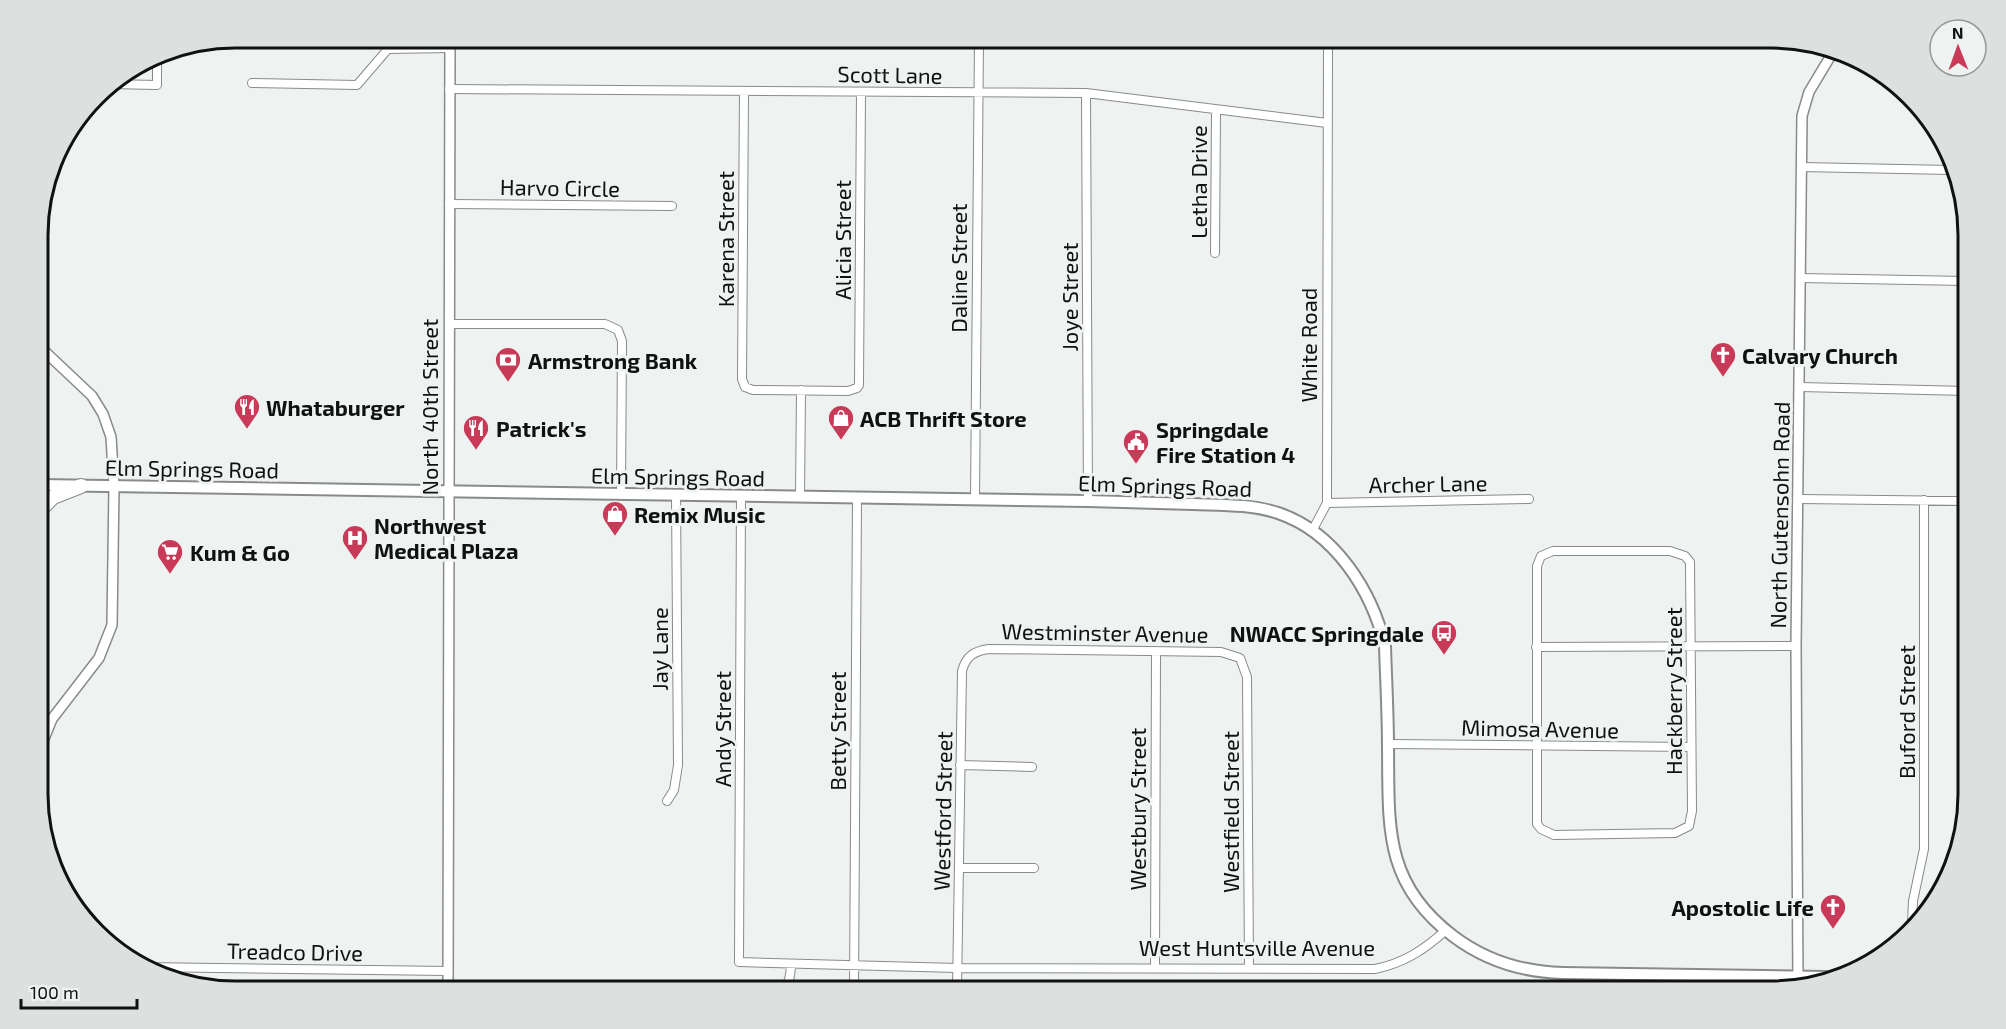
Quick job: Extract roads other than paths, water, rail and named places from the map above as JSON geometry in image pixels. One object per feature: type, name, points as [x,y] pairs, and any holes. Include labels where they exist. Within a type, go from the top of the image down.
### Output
[{"type":"highway","points":[[48,502],[53,497],[81,486]]},
{"type":"main road","name":"Elm Springs Road","points":[[48,485],[1088,501],[1252,507],[1279,513],[1312,531]]},
{"type":"main road","points":[[1312,531],[1333,548],[1350,568],[1364,590],[1381,627],[1385,646],[1389,827],[1396,859],[1409,890],[1425,911],[1446,930],[1493,961],[1524,970],[1786,981]]},
{"type":"street","points":[[252,83],[357,85],[388,49],[450,48]]},
{"type":"street","name":"North 40th Street","points":[[448,981],[450,48]]},
{"type":"street","name":"Daline Street","points":[[975,499],[979,48]]},
{"type":"street","name":"White Road","points":[[1312,531],[1327,503],[1328,48]]},
{"type":"street","points":[[1819,75],[1824,56]]},
{"type":"street","name":"North Gutensohn Road","points":[[1798,979],[1796,646],[1802,116],[1809,92],[1830,58]]},
{"type":"street","points":[[124,84],[157,85],[158,65]]},
{"type":"street","name":"Scott Lane","points":[[449,89],[1086,93],[1328,123]]},
{"type":"street","name":"Karena Street","points":[[744,91],[742,379],[745,387],[753,390],[801,390]]},
{"type":"street","name":"Alicia Street","points":[[801,390],[848,391],[857,388],[861,92]]},
{"type":"street","name":"Joye Street","points":[[1086,93],[1088,501]]},
{"type":"street","name":"Letha Drive","points":[[1215,253],[1216,110]]},
{"type":"street","points":[[1801,167],[1946,170]]},
{"type":"street","name":"Harvo Circle","points":[[449,204],[672,206]]},
{"type":"street","points":[[1800,278],[1958,281]]},
{"type":"street","points":[[448,324],[605,324],[618,330],[622,341],[621,494]]},
{"type":"street","points":[[48,354],[92,396],[103,414],[111,437],[114,486],[112,625],[99,658],[52,719],[48,729]]},
{"type":"street","points":[[1800,387],[1958,391]]},
{"type":"street","points":[[800,497],[801,390]]},
{"type":"street","name":"Jay Lane","points":[[667,801],[674,790],[678,765],[676,495]]},
{"type":"street","name":"Andy Street","points":[[739,963],[741,496]]},
{"type":"street","name":"Betty Street","points":[[854,981],[857,498]]},
{"type":"street","name":"Archer Lane","points":[[1327,503],[1529,499]]},
{"type":"street","points":[[1799,499],[1958,501]]},
{"type":"street","name":"Buford Street","points":[[1913,915],[1924,849],[1924,500]]},
{"type":"street","name":"Hackberry Street","points":[[1536,648],[1537,566],[1541,556],[1553,551],[1670,551],[1685,556],[1690,571],[1692,811],[1689,826],[1675,833],[1554,835],[1541,829],[1535,817],[1536,746]]},
{"type":"street","points":[[1536,746],[1536,648],[1796,646]]},
{"type":"street","name":"Westminster Avenue","points":[[969,656],[989,649],[1221,652],[1240,658]]},
{"type":"street","name":"Westbury Street","points":[[1155,967],[1156,652]]},
{"type":"street","name":"Westford Street","points":[[957,981],[962,671],[969,656]]},
{"type":"street","name":"Westfield Street","points":[[1240,658],[1247,677],[1249,967]]},
{"type":"street","name":"Mimosa Avenue","points":[[1388,744],[1691,747]]},
{"type":"street","points":[[960,765],[1032,767]]},
{"type":"street","points":[[959,868],[1034,868]]},
{"type":"street","name":"West Huntsville Avenue","points":[[739,963],[957,968],[1375,969],[1409,958],[1425,949],[1446,930]]},
{"type":"street","points":[[790,981],[791,964]]},
{"type":"street","name":"Treadco Drive","points":[[166,967],[448,971]]},
{"type":"place","name":"Calvary Church","points":[[1723,378]]},
{"type":"place","name":"Armstrong Bank","points":[[508,383]]},
{"type":"place","name":"Whataburger","points":[[247,430]]},
{"type":"place","name":"ACB Thrift Store","points":[[841,441]]},
{"type":"place","name":"Patrick's","points":[[476,451]]},
{"type":"place","name":"Springdale Fire Station 4","points":[[1136,465]]},
{"type":"place","name":"Remix Music","points":[[615,537]]},
{"type":"place","name":"Northwest Medical Plaza","points":[[355,561]]},
{"type":"place","name":"Kum & Go","points":[[170,575]]},
{"type":"place","name":"NWACC Springdale","points":[[1444,656]]},
{"type":"place","name":"Apostolic Life","points":[[1833,930]]}]
